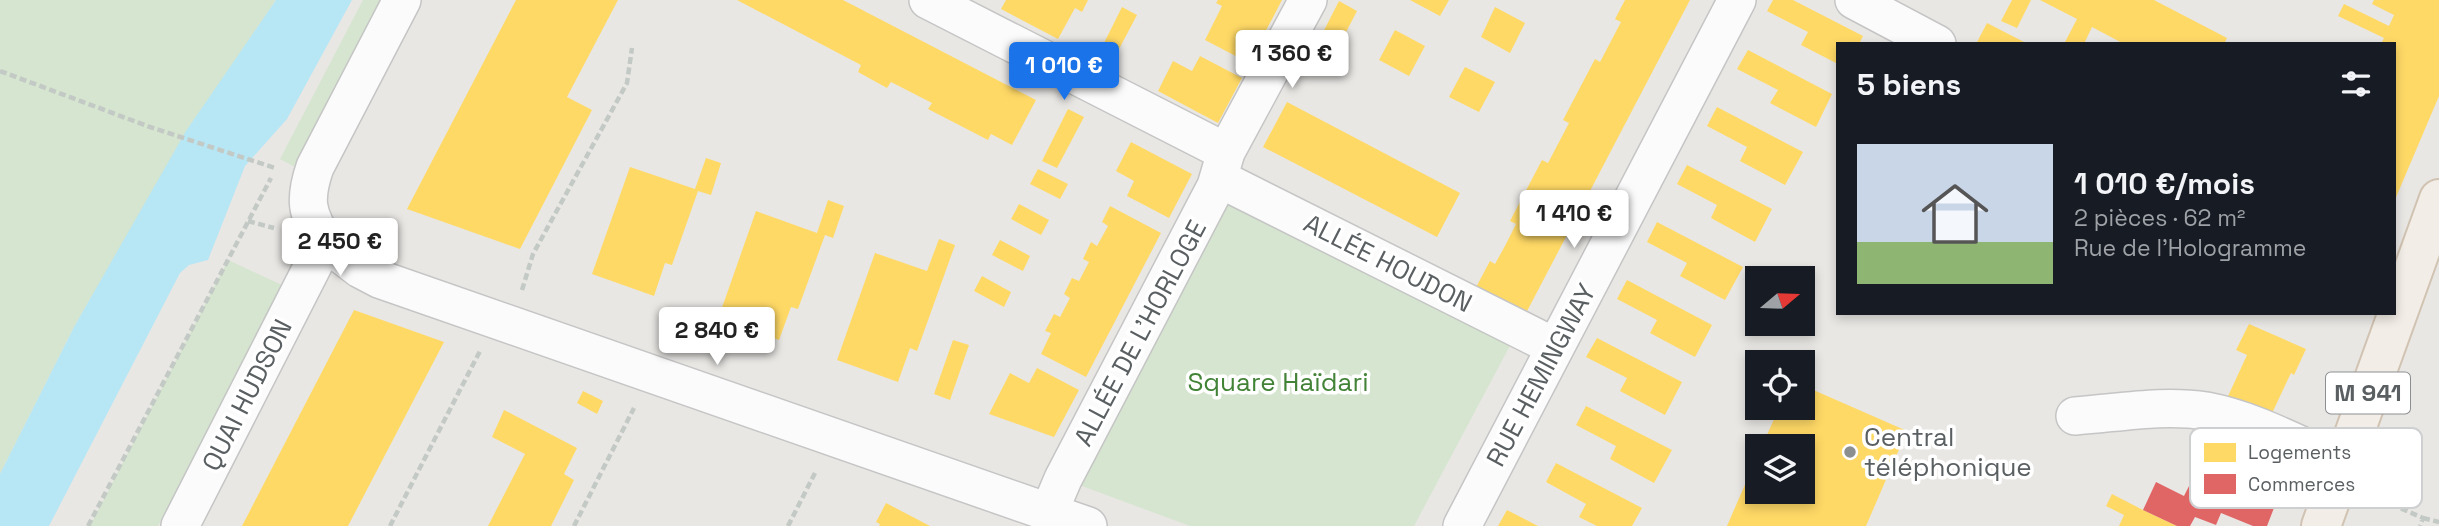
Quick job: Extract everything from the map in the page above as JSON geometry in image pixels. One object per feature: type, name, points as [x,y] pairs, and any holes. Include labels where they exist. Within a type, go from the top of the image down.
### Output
[{"type":"main road","name":"M 941","points":[[2428,264],[2439,199]]},
{"type":"main road","name":"M 941","points":[[2358,428],[2428,264],[2439,220]]},
{"type":"main road","name":"M 941","points":[[2321,526],[2327,508]]},
{"type":"street","points":[[402,0],[315,167],[307,188],[308,206],[314,226],[325,242],[360,269],[379,279],[833,437],[1025,514],[1088,526]]},
{"type":"street","name":"ALLÉE HOUDON","points":[[928,0],[1555,347]]},
{"type":"street","name":"ALLÉE DE L'HORLOGE","points":[[1025,514],[1063,480],[1308,0]]},
{"type":"street","name":"RUE HEMINGWAY","points":[[1462,526],[1737,0]]},
{"type":"street","points":[[1854,0],[1933,42]]},
{"type":"street","name":"QUAI HUDSON","points":[[180,526],[325,242]]},
{"type":"street","points":[[2075,416],[2167,409],[2205,411],[2260,428]]},
{"type":"path","points":[[390,526],[504,322],[533,254],[627,83],[632,48]]},
{"type":"path","points":[[0,71],[150,127],[276,168]]},
{"type":"path","points":[[88,526],[228,260]]},
{"type":"path","points":[[574,526],[651,375]]},
{"type":"path","points":[[788,526],[833,437]]},
{"type":"path","points":[[2399,508],[2439,522]]},
{"type":"path","points":[[2420,526],[2423,518]]},
{"type":"green space","points":[[0,0],[276,0],[195,119],[74,327],[0,474]]},
{"type":"green space","points":[[363,0],[381,0],[295,167],[280,159]]},
{"type":"green space","name":"Square Haïdari","points":[[1216,186],[1513,340],[1414,526],[1190,526],[1063,479]]},
{"type":"green space","points":[[228,260],[284,286],[158,526],[90,526]]},
{"type":"water","points":[[276,0],[352,0],[287,119],[245,166],[208,260],[189,265],[180,273],[49,526],[0,526],[0,474],[74,327],[186,131]]},
{"type":"building: Logements","points":[[516,0],[618,0],[567,97],[592,110],[520,249],[407,209]]},
{"type":"building: Logements","points":[[737,0],[843,0],[1036,100],[1012,145],[991,134],[988,140],[928,109],[932,103],[891,82],[887,88],[858,72],[861,65]]},
{"type":"building: Logements","points":[[1006,0],[1088,0],[1082,12],[1075,8],[1058,39],[1001,9]]},
{"type":"building: Logements","points":[[1218,0],[1282,0],[1249,63],[1205,40],[1222,6],[1216,3]]},
{"type":"building: Logements","points":[[1410,0],[1449,0],[1440,16]]},
{"type":"building: Logements","points":[[1625,0],[1690,0],[1524,317],[1474,291],[1490,261],[1495,264],[1506,244],[1516,224],[1510,221],[1542,160],[1548,163],[1569,123],[1563,120],[1595,59],[1600,62],[1621,22],[1615,19]]},
{"type":"building: Logements","points":[[1773,0],[1793,0],[1863,36],[1860,42],[1836,42],[1836,63],[1801,45],[1808,32],[1767,11]]},
{"type":"building: Logements","points":[[2012,0],[2031,0],[2017,28],[2001,21]]},
{"type":"building: Logements","points":[[2040,0],[2154,0],[2227,38],[2225,42],[2120,42],[2092,27],[2085,42],[2065,42],[2077,19]]},
{"type":"building: Logements","points":[[2374,0],[2439,0],[2439,96],[2396,197],[2396,42],[2382,42],[2384,38],[2338,16],[2344,4],[2389,26],[2394,15],[2372,4]]},
{"type":"building: Logements","points":[[1339,1],[1357,11],[1333,57],[1315,48]]},
{"type":"building: Logements","points":[[1122,7],[1137,15],[1110,66],[1096,59]]},
{"type":"building: Logements","points":[[1495,7],[1525,23],[1510,53],[1481,37]]},
{"type":"building: Logements","points":[[1987,23],[2024,42],[1977,42]]},
{"type":"building: Logements","points":[[1395,30],[1425,46],[1409,76],[1379,60]]},
{"type":"building: Logements","points":[[1748,50],[1832,94],[1816,127],[1770,103],[1778,90],[1737,69]]},
{"type":"building: Logements","points":[[1200,56],[1242,78],[1218,123],[1158,91],[1173,61],[1192,71]]},
{"type":"building: Logements","points":[[1465,67],[1495,82],[1479,112],[1449,97]]},
{"type":"building: Logements","points":[[1287,102],[1460,193],[1437,237],[1263,147]]},
{"type":"building: Logements","points":[[1717,107],[1803,152],[1785,185],[1740,161],[1747,147],[1707,126]]},
{"type":"building: Logements","points":[[1068,109],[1084,117],[1057,168],[1042,161]]},
{"type":"building: Logements","points":[[1131,142],[1192,174],[1169,218],[1127,196],[1134,181],[1116,171]]},
{"type":"building: Logements","points":[[706,158],[721,163],[711,195],[698,191],[672,265],[665,263],[654,296],[592,274],[630,167],[695,189]]},
{"type":"building: Logements","points":[[1687,165],[1772,209],[1755,242],[1711,218],[1717,205],[1677,184]]},
{"type":"building: Logements","points":[[1038,169],[1068,184],[1060,199],[1030,184]]},
{"type":"building: Logements","points":[[828,200],[844,206],[833,238],[825,235],[798,309],[791,307],[779,340],[718,319],[756,211],[817,233]]},
{"type":"building: Logements","points":[[1019,204],[1049,220],[1041,235],[1011,219]]},
{"type":"building: Logements","points":[[1110,206],[1161,233],[1086,377],[1041,354],[1051,333],[1045,331],[1054,314],[1060,317],[1070,298],[1064,294],[1072,278],[1079,281],[1089,262],[1083,259],[1091,242],[1097,246],[1108,226],[1102,222]]},
{"type":"building: Logements","points":[[1657,222],[1743,267],[1725,300],[1680,276],[1687,263],[1647,242]]},
{"type":"building: Logements","points":[[939,239],[955,245],[917,351],[910,348],[898,382],[837,360],[875,253],[927,271]]},
{"type":"building: Logements","points":[[1000,240],[1030,256],[1023,271],[992,255]]},
{"type":"building: Logements","points":[[982,276],[1011,292],[1004,307],[974,291]]},
{"type":"building: Logements","points":[[1627,280],[1712,325],[1695,357],[1650,333],[1657,320],[1617,299]]},
{"type":"building: Logements","points":[[354,310],[444,342],[348,526],[242,526]]},
{"type":"building: Logements","points":[[2249,324],[2306,349],[2294,375],[2291,373],[2266,426],[2223,407],[2247,355],[2236,350]]},
{"type":"building: Logements","points":[[1597,338],[1682,382],[1665,415],[1620,391],[1627,378],[1586,357]]},
{"type":"building: Logements","points":[[953,340],[969,345],[950,400],[934,394]]},
{"type":"building: Logements","points":[[1037,368],[1079,390],[1054,437],[989,414],[1010,373],[1029,383]]},
{"type":"building: Logements","points":[[583,391],[603,401],[597,414],[577,403]]},
{"type":"building: Logements","name":"Central téléphonique","points":[[1815,391],[1907,431],[1866,526],[1727,526],[1745,485],[1745,504],[1815,504],[1815,434],[1767,434],[1774,420],[1815,420]]},
{"type":"building: Logements","points":[[1586,406],[1672,450],[1654,483],[1610,459],[1616,446],[1576,425]]},
{"type":"building: Logements","points":[[504,410],[577,448],[564,474],[574,480],[551,526],[488,526],[525,454],[492,437]]},
{"type":"building: Logements","points":[[1556,463],[1642,508],[1632,526],[1597,526],[1579,517],[1586,504],[1546,482]]},
{"type":"building: Logements","points":[[2112,494],[2177,526],[2119,526],[2124,515],[2106,506]]},
{"type":"building: Logements","points":[[886,503],[930,526],[879,526],[876,522]]},
{"type":"building: Logements","points":[[1507,510],[1538,526],[1498,526]]},
{"type":"building: Commerces","points":[[2156,482],[2184,496],[2190,484],[2190,508],[2274,508],[2267,526],[2253,526],[2221,513],[2216,525],[2195,517],[2190,526],[2177,526],[2143,510]]},
{"type":"place","name":"Central téléphonique","points":[[1850,452]]}]
